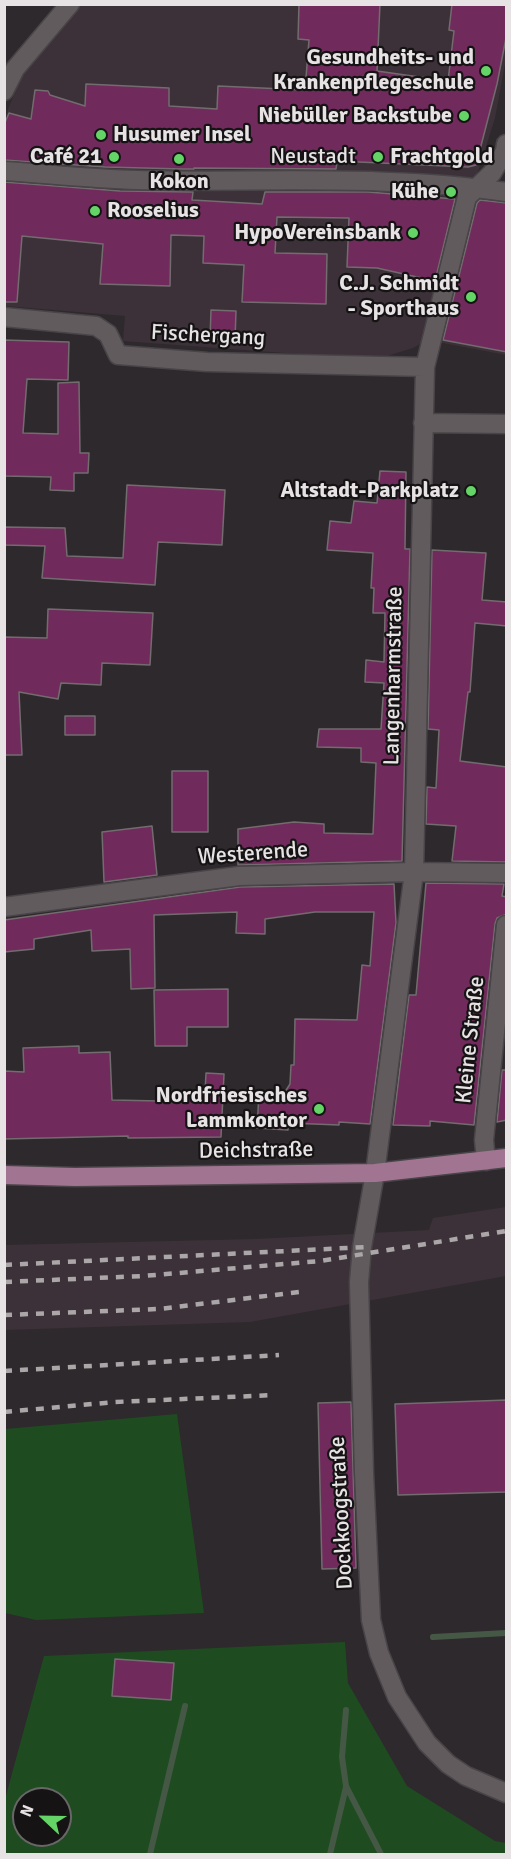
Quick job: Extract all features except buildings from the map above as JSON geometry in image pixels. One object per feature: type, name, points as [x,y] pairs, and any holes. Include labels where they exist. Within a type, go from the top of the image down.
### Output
[{"type":"main road","name":"Deichstraße","points":[[4,1174],[75,1178],[375,1173],[507,1158]]},
{"type":"street","points":[[4,91],[15,69],[70,4]]},
{"type":"street","name":"Langenharmstraße","points":[[375,1173],[414,872],[424,367],[467,197],[492,173],[507,144]]},
{"type":"street","name":"Neustadt","points":[[4,171],[135,180],[402,181],[507,192]]},
{"type":"street","name":"Fischergang","points":[[4,317],[96,326],[108,334],[118,355],[207,362],[424,367]]},
{"type":"street","points":[[423,423],[507,424]]},
{"type":"street","name":"Westerende","points":[[4,907],[239,876],[414,872],[507,873]]},
{"type":"street","name":"Kleine Straße","points":[[486,1161],[484,1140],[507,925]]},
{"type":"street","name":"Dockkoogstraße","points":[[375,1173],[362,1247],[359,1282],[371,1620],[378,1653],[397,1697],[427,1743],[448,1764],[466,1776],[507,1793]]},
{"type":"shaded area","points":[[71,5],[506,5],[506,59],[495,118],[476,178],[506,195],[506,355],[427,340],[413,348],[387,356],[312,355],[123,341],[125,316],[5,306],[4,120],[20,79],[68,16]]},
{"type":"shaded area","points":[[506,1207],[506,1276],[250,1322],[5,1330],[4,1245],[256,1239],[429,1230],[433,1218]]},
{"type":"green space","points":[[177,1414],[204,1613],[36,1620],[5,1613],[5,1429]]},
{"type":"green space","points":[[345,1642],[348,1683],[407,1786],[495,1841],[506,1843],[506,1854],[5,1854],[5,1799],[44,1656]]},
{"type":"waterway","points":[[433,1637],[506,1633]]},
{"type":"waterway","points":[[150,1854],[185,1706]]},
{"type":"waterway","points":[[346,1710],[342,1757],[346,1786],[381,1854]]},
{"type":"waterway","points":[[330,1854],[346,1787]]},
{"type":"railway","points":[[4,1282],[143,1276],[320,1261],[506,1231]]},
{"type":"railway","points":[[4,1265],[367,1247]]},
{"type":"railway","points":[[4,1315],[159,1309],[299,1292]]},
{"type":"railway","points":[[4,1371],[279,1355]]},
{"type":"railway","points":[[4,1412],[115,1402],[275,1395]]},
{"type":"place","name":"Gesundheits- und Krankenpflegeschule","points":[[486,71]]},
{"type":"place","name":"Niebüller Backstube","points":[[464,116]]},
{"type":"place","name":"Husumer Insel","points":[[101,135]]},
{"type":"place","name":"Café 21","points":[[114,157]]},
{"type":"place","name":"Frachtgold","points":[[378,157]]},
{"type":"place","name":"Kokon","points":[[179,159]]},
{"type":"place","name":"Kühe","points":[[451,192]]},
{"type":"place","name":"Rooselius","points":[[95,211]]},
{"type":"place","name":"HypoVereinsbank","points":[[413,233]]},
{"type":"place","name":"C.J. Schmidt - Sporthaus","points":[[471,297]]},
{"type":"place","name":"Altstadt-Parkplatz","points":[[471,491]]},
{"type":"place","name":"Nordfriesisches Lammkontor","points":[[319,1109]]}]
